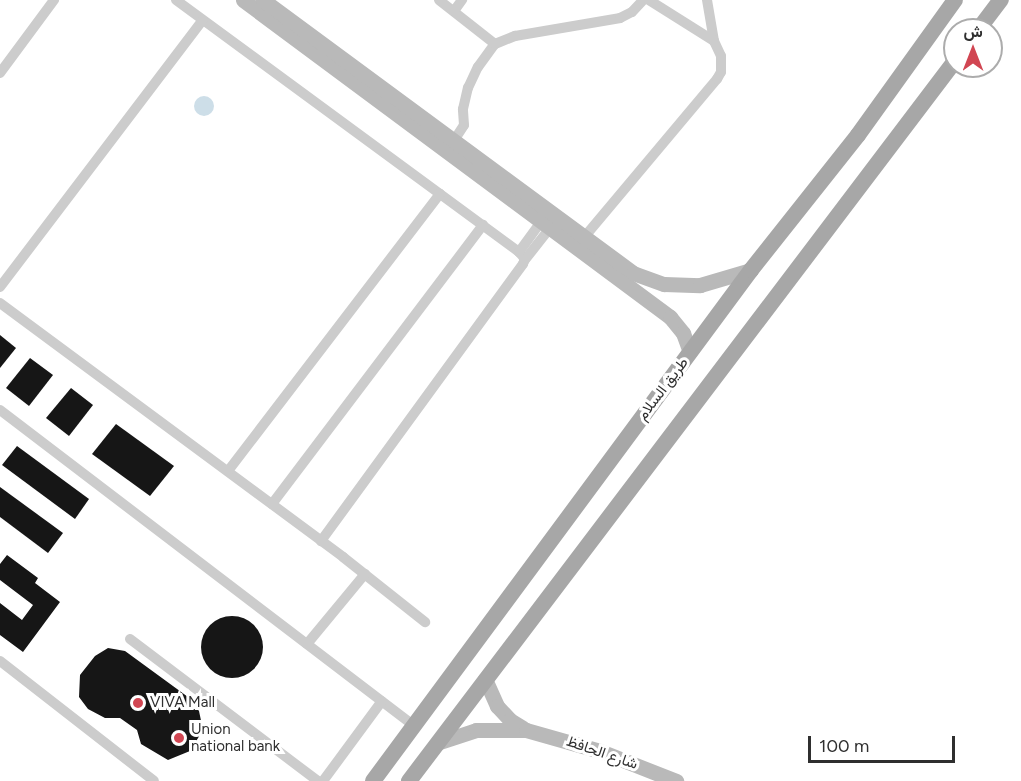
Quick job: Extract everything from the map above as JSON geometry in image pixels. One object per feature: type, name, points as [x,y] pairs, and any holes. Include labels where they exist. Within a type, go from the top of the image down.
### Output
[{"type":"main road","name":"طريق السلام","points":[[373,781],[751,270],[858,135],[955,0]]},
{"type":"main road","points":[[987,18],[1001,0]]},
{"type":"main road","points":[[409,781],[943,77]]},
{"type":"street","points":[[0,73],[54,0]]},
{"type":"street","points":[[176,0],[522,256]]},
{"type":"street","points":[[243,0],[545,225],[633,273],[664,284],[700,285],[751,270]]},
{"type":"street","points":[[263,0],[453,142],[580,243],[677,324],[690,352]]},
{"type":"street","points":[[439,0],[495,44]]},
{"type":"street","points":[[454,11],[462,0]]},
{"type":"street","points":[[453,142],[464,124],[463,109],[468,88],[478,67],[495,44],[515,36],[620,18],[632,12],[643,0]]},
{"type":"street","points":[[649,0],[714,41]]},
{"type":"street","points":[[580,243],[717,79],[722,64],[714,41],[707,0]]},
{"type":"street","points":[[0,288],[203,20]]},
{"type":"street","points":[[228,471],[440,194]]},
{"type":"street","points":[[273,504],[483,225]]},
{"type":"street","points":[[321,541],[545,225]]},
{"type":"street","points":[[652,303],[662,296],[664,284]]},
{"type":"street","points":[[0,303],[273,504],[425,622]]},
{"type":"street","points":[[0,410],[413,725]]},
{"type":"street","points":[[307,644],[365,574]]},
{"type":"street","points":[[130,639],[320,781],[382,701]]},
{"type":"street","points":[[0,661],[154,781]]},
{"type":"street","name":"شارع الحافظ","points":[[485,679],[497,706],[510,720],[526,729],[600,751],[676,781]]},
{"type":"street","name":"شارع الحافظ","points":[[437,743],[476,730],[526,729]]},
{"type":"shaded area","points":[[204,96],[211,99],[214,106],[211,113],[204,116],[197,113],[194,106],[197,99]]},
{"type":"building","points":[[0,335],[16,348],[0,368]]},
{"type":"building","points":[[30,358],[53,375],[29,406],[6,388]]},
{"type":"building","points":[[71,388],[93,405],[69,436],[46,418]]},
{"type":"building","points":[[116,424],[174,466],[150,496],[92,454]]},
{"type":"building","points":[[17,446],[89,499],[75,519],[2,465]]},
{"type":"building","points":[[0,487],[63,533],[48,553],[0,517]]},
{"type":"building","points":[[7,555],[38,578],[35,583],[60,602],[23,652],[0,635],[0,603],[22,620],[33,605],[0,580],[0,564]]},
{"type":"building","points":[[232,616],[244,618],[254,625],[261,635],[263,647],[261,659],[254,669],[244,676],[232,678],[220,676],[210,669],[203,659],[201,647],[203,635],[210,625],[220,618]]},
{"type":"building","name":"VIVA Mall","points":[[108,648],[125,651],[188,697],[199,711],[203,730],[190,751],[168,760],[141,744],[137,730],[120,718],[105,718],[88,709],[79,697],[80,675],[95,656]]},
{"type":"place","name":"VIVA Mall","points":[[138,703]]},
{"type":"place","name":"Union national bank","points":[[179,738]]}]
